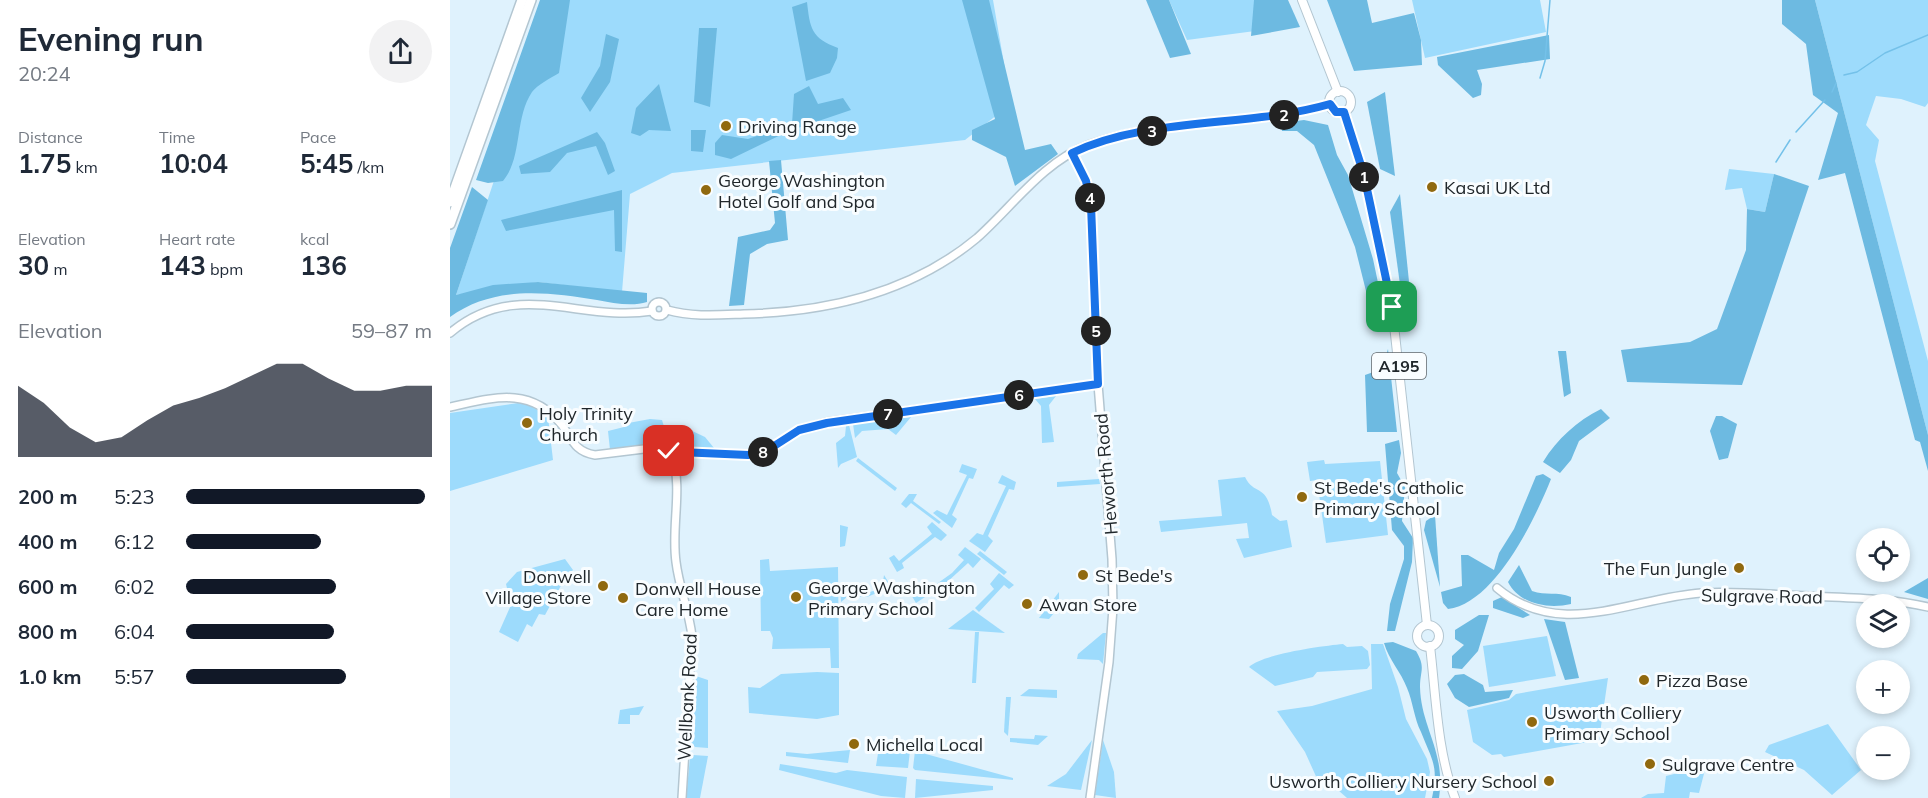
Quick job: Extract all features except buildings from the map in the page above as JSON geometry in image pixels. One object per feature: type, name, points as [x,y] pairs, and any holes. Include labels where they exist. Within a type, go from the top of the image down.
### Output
[{"type":"highway","points":[[450,202],[522,0]]},
{"type":"highway","points":[[450,224],[531,0]]},
{"type":"main road","points":[[1302,0],[1338,92]]},
{"type":"main road","points":[[1338,92],[1345,93],[1350,98],[1351,105],[1344,112],[1336,112],[1330,104],[1331,97],[1338,92]]},
{"type":"main road","name":"A195","points":[[1344,112],[1364,175],[1392,307],[1427,625]]},
{"type":"main road","name":"A195","points":[[1427,625],[1434,627],[1439,633],[1438,641],[1430,646],[1423,645],[1418,638],[1419,631],[1427,625]]},
{"type":"main road","name":"A195","points":[[1430,646],[1440,731],[1449,783],[1455,798]]},
{"type":"street","points":[[652,311],[652,305],[660,301],[667,310],[689,316],[805,311],[838,305],[925,273],[964,248],[1040,177],[1072,153],[1088,145],[1126,135],[1285,115],[1330,104]]},
{"type":"street","name":"Heworth Road","points":[[1072,153],[1086,181],[1091,205],[1098,384],[1112,559],[1113,608],[1109,662],[1090,798]]},
{"type":"street","points":[[450,333],[485,310],[509,305],[560,305],[623,314],[652,311],[661,317],[667,310]]},
{"type":"street","points":[[450,407],[512,396],[525,399],[545,410],[561,424],[578,448],[594,455],[660,447],[672,454],[679,452],[748,455],[771,448],[799,430],[827,423],[1098,384]]},
{"type":"street","name":"Wellbank Road","points":[[672,454],[678,498],[676,564],[690,615],[692,636],[682,798]]},
{"type":"street","name":"Sulgrave Road","points":[[1497,588],[1512,600],[1528,608],[1569,615],[1591,614],[1703,593],[1842,598],[1910,603],[1928,607]]},
{"type":"shaded area","points":[[540,0],[570,0],[559,73],[534,89],[526,103],[513,161],[503,181],[488,183],[476,180]]},
{"type":"shaded area","name":"George Washington Hotel Golf and Spa","points":[[554,0],[993,0],[1011,104],[965,140],[672,173],[630,194],[622,292],[538,282],[456,295]]},
{"type":"shaded area","points":[[962,0],[989,0],[1025,150],[1051,144],[1058,154],[1015,186],[1006,157],[972,140],[972,130],[995,119]]},
{"type":"shaded area","points":[[1146,0],[1169,0],[1191,54],[1170,58]]},
{"type":"shaded area","points":[[1169,0],[1266,0],[1278,28],[1187,40]]},
{"type":"shaded area","points":[[1254,0],[1288,0],[1300,27],[1251,36]]},
{"type":"shaded area","points":[[1327,0],[1367,0],[1372,23],[1414,13],[1421,40],[1422,65],[1354,71]]},
{"type":"shaded area","points":[[1412,0],[1540,0],[1546,32],[1425,58]]},
{"type":"shaded area","points":[[1782,0],[1815,0],[1928,435],[1928,471],[1920,442],[1915,440],[1845,173],[1818,180],[1838,113],[1813,95],[1806,44],[1782,24]]},
{"type":"shaded area","points":[[1815,0],[1928,0],[1928,103],[1925,107],[1901,99],[1876,96],[1866,125],[1879,140],[1875,161],[1928,361],[1928,435]]},
{"type":"shaded area","points":[[807,2],[809,19],[817,36],[838,48],[837,58],[830,73],[806,81],[792,7]]},
{"type":"shaded area","points":[[699,28],[717,28],[710,107],[694,102]]},
{"type":"shaded area","points":[[606,34],[619,39],[610,82],[590,112],[581,98],[600,66]]},
{"type":"shaded area","points":[[1549,35],[1550,59],[1477,70],[1482,84],[1481,95],[1473,98],[1438,65],[1437,57]]},
{"type":"shaded area","points":[[659,84],[671,131],[649,130],[640,136],[631,133],[636,108]]},
{"type":"shaded area","points":[[809,86],[818,104],[843,98],[851,110],[789,131],[731,159],[715,155],[715,143],[722,135],[748,139],[792,124],[794,94]]},
{"type":"shaded area","points":[[1385,92],[1395,176],[1380,169],[1367,102]]},
{"type":"shaded area","points":[[1304,120],[1328,125],[1337,155],[1348,175],[1373,259],[1388,330],[1376,331],[1355,247],[1314,145],[1297,131],[1282,131],[1281,123]]},
{"type":"shaded area","points":[[691,130],[706,130],[703,152],[691,151]]},
{"type":"shaded area","points":[[597,132],[605,143],[615,171],[608,175],[596,146],[567,153],[550,172],[521,174],[519,166]]},
{"type":"shaded area","points":[[781,160],[788,240],[767,244],[750,254],[744,305],[729,306],[738,237],[770,230],[775,223],[769,161]]},
{"type":"shaded area","points":[[1729,169],[1774,174],[1765,212],[1747,209],[1742,188],[1725,190]]},
{"type":"shaded area","points":[[1774,174],[1809,186],[1742,385],[1627,382],[1621,350],[1690,342],[1717,329],[1746,250],[1747,209],[1765,212]]},
{"type":"shaded area","points":[[472,187],[488,200],[456,295],[493,285],[538,282],[647,293],[647,302],[622,304],[540,293],[503,295],[467,307],[450,317],[450,248]]},
{"type":"shaded area","points":[[622,190],[622,252],[615,251],[614,210],[506,231],[501,220]]},
{"type":"shaded area","points":[[1400,194],[1411,301],[1402,299],[1390,212]]},
{"type":"shaded area","points":[[1388,349],[1397,432],[1367,432],[1365,375],[1382,369]]},
{"type":"shaded area","points":[[1558,351],[1566,351],[1571,393],[1564,397]]},
{"type":"shaded area","points":[[1056,396],[1049,405],[1054,442],[1042,443],[1041,406],[1035,399]]},
{"type":"shaded area","points":[[525,402],[548,417],[553,460],[450,491],[450,413]]},
{"type":"shaded area","points":[[1601,409],[1610,418],[1579,441],[1571,460],[1560,473],[1543,462],[1568,431]]},
{"type":"shaded area","points":[[1716,416],[1722,416],[1737,424],[1728,458],[1719,460],[1710,431]]},
{"type":"shaded area","points":[[911,417],[896,435],[888,429],[862,431],[855,438],[853,424]]},
{"type":"shaded area","points":[[650,419],[662,420],[665,430],[652,443],[610,450],[608,431],[624,427],[623,424]]},
{"type":"shaded area","points":[[849,425],[857,457],[841,464],[838,468],[836,443],[845,436],[846,426]]},
{"type":"shaded area","points":[[688,429],[705,437],[714,448],[671,447],[659,444],[676,432]]},
{"type":"shaded area","points":[[1399,440],[1401,453],[1397,473],[1405,487],[1402,521],[1413,538],[1412,562],[1395,631],[1387,631],[1390,604],[1404,559],[1404,546],[1392,530],[1385,444]]},
{"type":"shaded area","points":[[858,458],[897,488],[895,491],[856,461]]},
{"type":"shaded area","points":[[1324,460],[1325,464],[1380,461],[1388,535],[1326,543],[1317,480],[1310,481],[1307,462]]},
{"type":"shaded area","points":[[962,464],[977,469],[973,479],[969,478],[952,515],[957,519],[952,528],[933,513],[937,510],[947,515],[967,475],[959,472]]},
{"type":"shaded area","points":[[1543,474],[1551,479],[1535,515],[1511,557],[1482,592],[1465,603],[1448,609],[1443,603],[1441,592],[1462,586],[1461,555],[1468,555],[1494,570],[1499,553],[1514,529],[1536,476]]},
{"type":"shaded area","points":[[1002,475],[1016,482],[1014,490],[1009,489],[988,536],[993,541],[985,552],[969,541],[977,533],[983,535],[1006,486],[998,483]]},
{"type":"shaded area","points":[[1245,477],[1267,498],[1272,515],[1280,521],[1287,520],[1292,547],[1244,558],[1236,539],[1249,538],[1247,523],[1161,532],[1159,521],[1222,516],[1218,480]]},
{"type":"shaded area","points":[[1099,479],[1100,484],[1057,487],[1057,482]]},
{"type":"shaded area","points":[[909,494],[917,494],[913,501],[941,522],[939,524],[911,503],[906,508],[901,504]]},
{"type":"shaded area","points":[[1435,515],[1440,587],[1424,530],[1426,521]]},
{"type":"shaded area","points":[[932,522],[947,535],[941,541],[935,537],[902,563],[904,568],[897,572],[889,558],[894,555],[899,561],[932,534],[927,527]]},
{"type":"shaded area","points":[[840,525],[848,527],[845,546],[840,547]]},
{"type":"shaded area","points":[[965,547],[981,559],[973,568],[968,563],[946,583],[916,603],[910,593],[919,587],[924,593],[952,573],[964,560],[958,555]]},
{"type":"shaded area","points":[[980,551],[1007,572],[1004,575],[977,554]]},
{"type":"shaded area","points":[[565,559],[573,570],[564,580],[545,615],[539,614],[532,627],[527,624],[518,642],[499,632],[511,605],[506,584],[517,572]]},
{"type":"shaded area","points":[[769,559],[770,571],[838,567],[839,668],[831,668],[830,648],[772,649],[773,638],[770,631],[761,631],[760,560]]},
{"type":"shaded area","points":[[1519,565],[1532,591],[1566,595],[1571,597],[1571,604],[1554,606],[1536,604],[1520,596],[1508,582]]},
{"type":"shaded area","points":[[999,573],[1014,585],[1009,589],[1004,585],[979,612],[975,608],[994,589],[990,584]]},
{"type":"shaded area","points":[[884,575],[895,593],[884,590],[867,597],[847,597],[841,602],[840,583],[848,593],[861,595],[882,588]]},
{"type":"shaded area","points":[[1928,578],[1928,599],[1904,592]]},
{"type":"shaded area","points":[[1059,592],[1059,607],[1049,619],[1039,618]]},
{"type":"shaded area","points":[[1502,597],[1530,615],[1523,618],[1493,608],[1493,601]]},
{"type":"shaded area","points":[[973,610],[1005,633],[948,629]]},
{"type":"shaded area","points":[[1479,615],[1489,615],[1478,651],[1462,669],[1452,668],[1452,656],[1464,645],[1455,639],[1455,630]]},
{"type":"shaded area","points":[[1544,619],[1565,622],[1579,678],[1565,680]]},
{"type":"shaded area","points":[[975,632],[979,632],[976,683],[972,683]]},
{"type":"shaded area","points":[[1103,633],[1106,633],[1103,664],[1099,660],[1077,659],[1078,654]]},
{"type":"shaded area","points":[[1547,636],[1556,676],[1489,687],[1483,646]]},
{"type":"shaded area","points":[[1393,642],[1416,651],[1421,661],[1421,702],[1439,767],[1439,798],[1432,798],[1435,778],[1433,764],[1409,693],[1384,643]]},
{"type":"shaded area","points":[[1343,644],[1347,647],[1362,646],[1368,651],[1370,665],[1367,669],[1317,672],[1313,677],[1275,686],[1249,667],[1266,658]]},
{"type":"shaded area","points":[[1371,644],[1383,644],[1406,719],[1427,759],[1430,772],[1425,798],[1347,798],[1329,782],[1319,783],[1305,752],[1277,711],[1312,706],[1372,689]]},
{"type":"shaded area","points":[[839,673],[839,715],[817,719],[749,713],[748,687],[760,688],[781,674]]},
{"type":"shaded area","points":[[1464,674],[1483,685],[1485,692],[1513,690],[1509,698],[1469,707],[1455,698],[1447,684],[1455,675]]},
{"type":"shaded area","points":[[696,676],[708,680],[708,748],[695,747],[691,742]]},
{"type":"shaded area","points":[[1608,678],[1599,740],[1504,757],[1501,754],[1492,755],[1473,742],[1467,710],[1509,700],[1516,694]]},
{"type":"shaded area","points":[[1029,689],[1057,690],[1057,698],[1020,696]]},
{"type":"shaded area","points":[[1006,697],[1011,697],[1008,736],[1004,732]]},
{"type":"shaded area","points":[[644,706],[639,715],[630,715],[630,724],[618,724],[620,710]]},
{"type":"shaded area","points":[[1828,724],[1856,763],[1856,774],[1832,795],[1804,770],[1765,752],[1769,745]]},
{"type":"shaded area","points":[[1035,735],[1048,736],[1038,745],[1010,742],[1010,738],[1034,739]]},
{"type":"shaded area","points":[[1092,740],[1081,790],[1047,786],[1066,774]]},
{"type":"shaded area","points":[[1103,740],[1114,772],[1116,798],[1095,795]]},
{"type":"shaded area","points":[[879,747],[910,751],[908,768],[876,766]]},
{"type":"shaded area","points":[[850,750],[848,763],[786,756],[786,752],[807,754]]},
{"type":"shaded area","points":[[915,751],[1013,778],[1013,780],[915,770],[913,768]]},
{"type":"shaded area","points":[[693,755],[708,756],[700,798],[686,798],[690,758]]},
{"type":"shaded area","points":[[780,764],[836,773],[847,770],[907,777],[905,798],[881,796],[779,770]]},
{"type":"shaded area","points":[[1706,766],[1699,793],[1690,792],[1689,798],[1641,798],[1648,794],[1664,793],[1666,776]]},
{"type":"shaded area","points":[[916,779],[993,786],[993,790],[915,798]]},
{"type":"waterway","points":[[1540,78],[1545,61],[1550,0]]},
{"type":"waterway","points":[[1844,75],[1857,72],[1885,53],[1928,35]]},
{"type":"waterway","points":[[1832,92],[1836,83]]},
{"type":"waterway","points":[[1796,132],[1825,100]]},
{"type":"waterway","points":[[1776,162],[1790,140]]},
{"type":"place","name":"Driving Range","points":[[726,126]]},
{"type":"place","name":"Kasai UK Ltd","points":[[1432,187]]},
{"type":"place","name":"George Washington Hotel Golf and Spa","points":[[706,190]]},
{"type":"place","name":"Holy Trinity Church","points":[[527,423]]},
{"type":"place","name":"St Bede's Catholic Primary School","points":[[1302,497]]},
{"type":"place","name":"The Fun Jungle","points":[[1739,568]]},
{"type":"place","name":"St Bede's","points":[[1083,575]]},
{"type":"place","name":"Donwell Village Store","points":[[603,586]]},
{"type":"place","name":"George Washington Primary School","points":[[796,597]]},
{"type":"place","name":"Donwell House Care Home","points":[[623,598]]},
{"type":"place","name":"Awan Store","points":[[1027,604]]},
{"type":"place","name":"Pizza Base","points":[[1644,680]]},
{"type":"place","name":"Usworth Colliery Primary School","points":[[1532,722]]},
{"type":"place","name":"Michella Local","points":[[854,744]]},
{"type":"place","name":"Sulgrave Centre","points":[[1650,764]]},
{"type":"place","name":"Usworth Colliery Nursery School","points":[[1549,781]]},
{"type":"route","points":[[669,451],[672,454],[679,452],[748,455],[771,448],[799,430],[827,423],[1098,384],[1091,205],[1086,181],[1072,153],[1088,145],[1126,135],[1285,115],[1330,104],[1336,112],[1344,112],[1364,175],[1392,307]]}]
